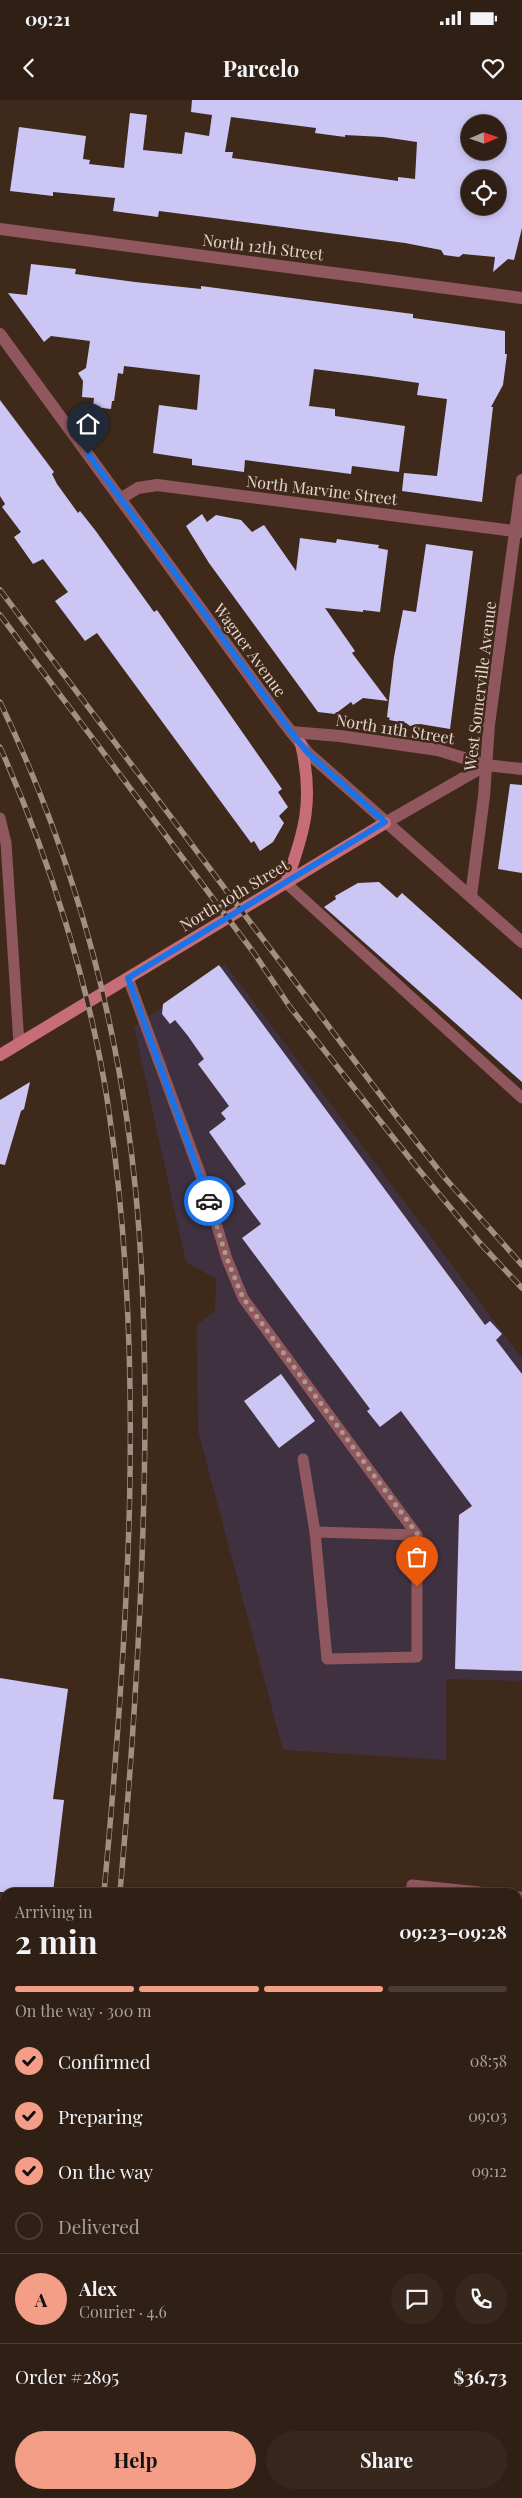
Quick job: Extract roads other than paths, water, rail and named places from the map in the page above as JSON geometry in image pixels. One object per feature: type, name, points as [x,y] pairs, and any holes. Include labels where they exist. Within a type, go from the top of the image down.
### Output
[{"type":"street","name":"North 12th Street","points":[[0,229],[522,298]]},
{"type":"street","name":"Wagner Avenue","points":[[0,334],[301,744],[385,822],[522,942]]},
{"type":"street","name":"West Somerville Avenue","points":[[471,896],[482,816],[486,765],[519,532],[522,480]]},
{"type":"street","name":"North Marvine Street","points":[[120,499],[138,488],[157,485],[519,532]]},
{"type":"street","name":"North 11th Street","points":[[291,732],[340,736],[438,750],[486,765],[522,769]]},
{"type":"street","points":[[286,884],[300,844],[307,813],[307,780],[301,744]]},
{"type":"street","name":"North 10th Street","points":[[0,1055],[286,884],[385,822],[486,765]]},
{"type":"lane","points":[[0,818],[6,842],[18,1044]]},
{"type":"lane","points":[[286,884],[522,1098]]},
{"type":"lane","points":[[128,978],[204,1184],[227,1259],[243,1298],[418,1535],[417,1657],[327,1659],[315,1532],[303,1459]]},
{"type":"lane","points":[[315,1532],[418,1535]]},
{"type":"lane","points":[[412,1888],[412,1885],[441,1888]]},
{"type":"railway","points":[[0,590],[400,1121],[445,1178],[522,1265]]},
{"type":"railway","points":[[0,615],[254,953],[290,1007],[415,1165],[479,1242],[522,1288]]},
{"type":"railway","points":[[0,702],[23,752],[62,854],[94,959],[118,1066],[127,1120],[136,1196],[143,1310],[145,1386],[143,1542],[130,1776],[120,1888]]},
{"type":"railway","points":[[0,747],[51,877],[79,968],[108,1105],[120,1202],[127,1300],[130,1498],[120,1697],[104,1888]]}]
